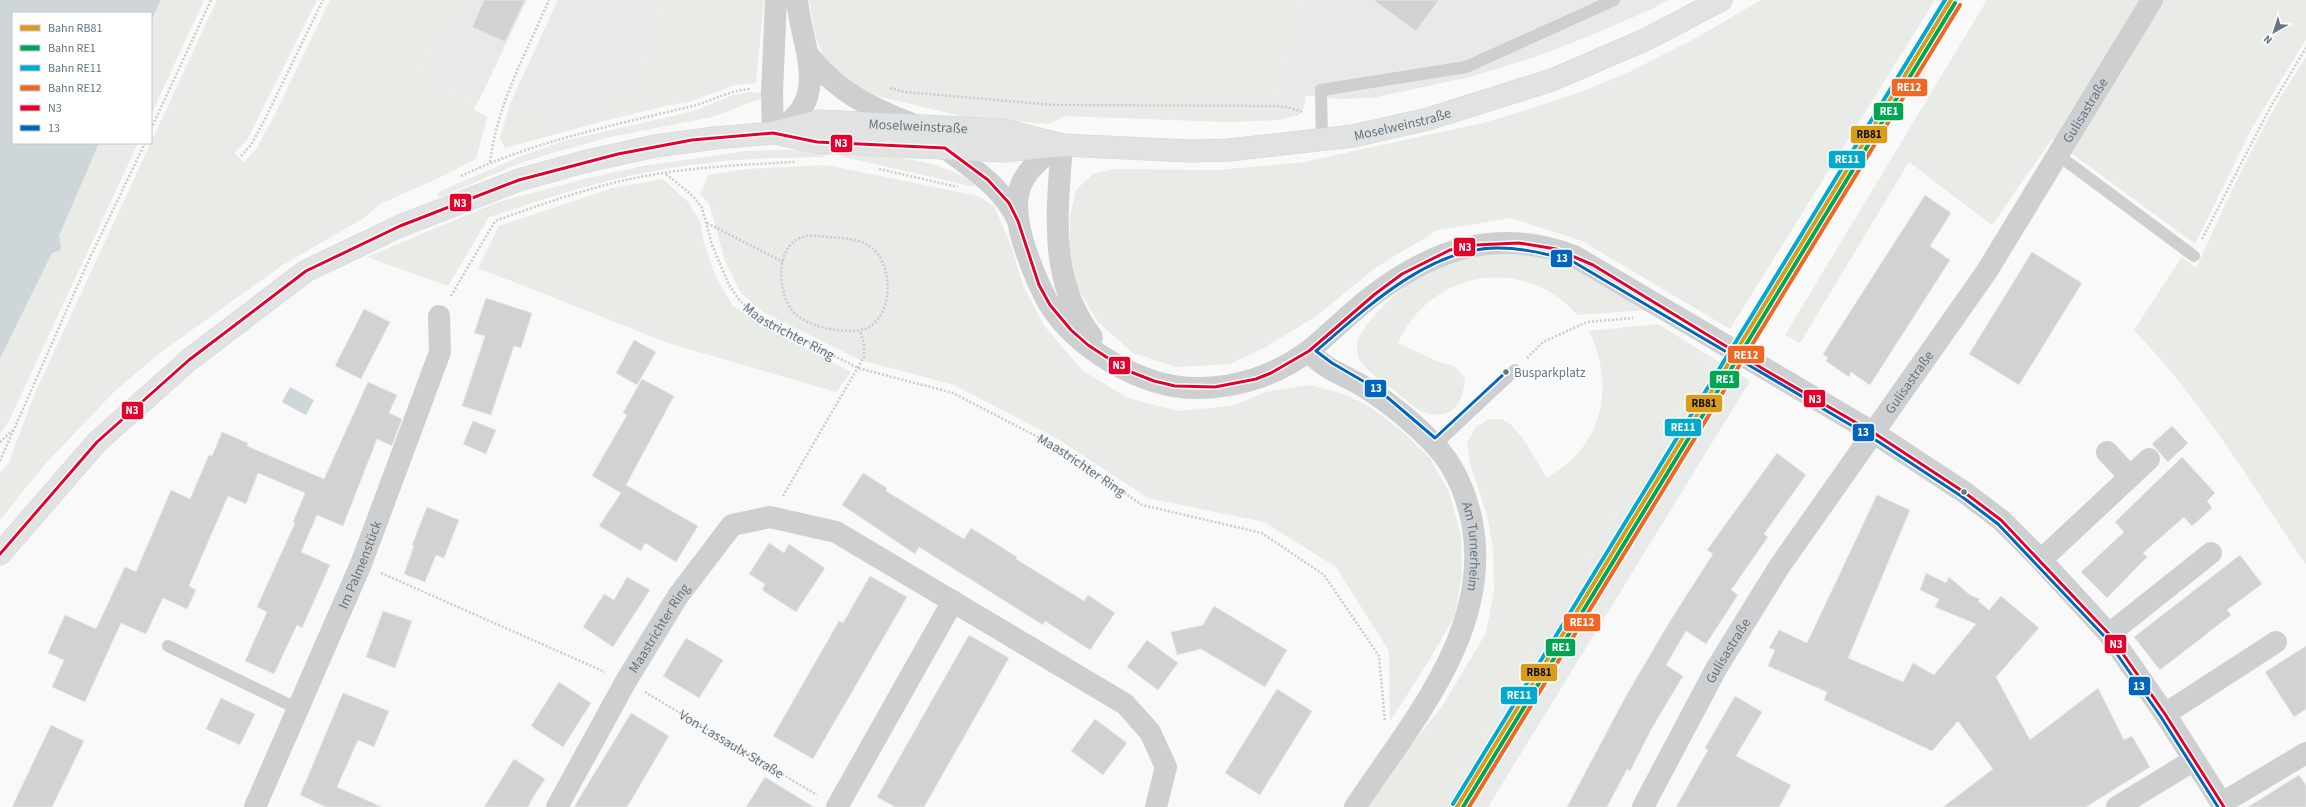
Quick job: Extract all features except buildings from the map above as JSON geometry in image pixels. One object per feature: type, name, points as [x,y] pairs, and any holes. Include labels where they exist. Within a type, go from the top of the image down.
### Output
[{"type":"main road","name":"Moselweinstraße","points":[[773,133],[817,142],[1003,151],[1062,145],[1190,151],[1229,150],[1321,130],[1353,136],[1428,119],[1552,80],[1647,39],[1721,0]]},
{"type":"main road","name":"Moselweinstraße","points":[[0,554],[96,442],[188,360],[306,271],[400,226],[519,180],[655,146],[715,138],[773,133],[819,122],[1004,130],[1062,145]]},
{"type":"street","points":[[773,133],[772,93],[776,0]]},
{"type":"street","points":[[773,133],[792,120],[804,104],[812,81],[810,57],[801,28],[797,0]]},
{"type":"street","name":"Gulisastraße","points":[[1643,807],[1716,670],[1779,567],[1987,271],[2152,0]]},
{"type":"street","points":[[810,57],[825,75],[843,91],[879,111],[914,125]]},
{"type":"street","points":[[1018,221],[1018,194],[1023,179],[1039,159],[1062,145]]},
{"type":"street","points":[[1062,145],[1058,211],[1058,245],[1061,270],[1072,306],[1080,321],[1113,362]]},
{"type":"street","points":[[945,148],[988,180],[1004,196],[1018,221],[1031,264],[1050,305],[1082,340],[1113,362],[1154,381],[1192,388],[1215,387],[1256,379],[1309,351],[1375,294],[1402,274],[1450,250],[1502,243],[1540,246],[1574,256],[1874,433],[1988,511],[2041,560],[2109,634],[2165,714],[2223,805],[2306,753]]},
{"type":"street","name":"Im Palmenstück","points":[[255,807],[361,564],[440,352],[439,316]]},
{"type":"street","name":"Am Turnerheim","points":[[1309,351],[1318,361],[1350,378],[1385,402],[1435,445],[1454,472],[1470,510],[1476,553],[1472,600],[1463,628],[1442,671],[1418,713],[1355,807]]},
{"type":"street","points":[[2107,452],[2130,477]]},
{"type":"street","points":[[2041,560],[2149,459]]},
{"type":"street","name":"Maastrichter Ring","points":[[557,807],[626,681],[678,596],[732,526],[770,517],[836,532],[1125,704],[1150,732],[1166,767],[1156,807]]},
{"type":"street","points":[[2109,634],[2211,553]]},
{"type":"street","points":[[830,803],[953,601]]},
{"type":"street","points":[[2165,714],[2276,642]]},
{"type":"street","points":[[2117,807],[2194,760]]},
{"type":"lane","points":[[1321,130],[1322,90],[1466,67],[1614,0]]},
{"type":"lane","points":[[2058,155],[2194,256]]},
{"type":"lane","points":[[1435,445],[1515,370]]},
{"type":"lane","points":[[168,646],[298,709]]},
{"type":"path","points":[[152,127],[211,0]]},
{"type":"path","points":[[241,156],[251,145],[265,119],[323,0]]},
{"type":"path","points":[[549,0],[499,115],[493,136],[490,162],[514,153],[604,126],[695,105],[736,90],[754,89],[772,93]]},
{"type":"path","points":[[2194,256],[2271,106],[2306,48]]},
{"type":"path","points":[[889,88],[904,92],[1054,105],[1287,107],[1321,130]]},
{"type":"path","points":[[0,461],[87,264],[144,144]]},
{"type":"path","points":[[439,316],[495,221],[573,194],[615,182],[747,164],[801,162]]},
{"type":"path","points":[[877,169],[971,189],[981,186],[988,180]]},
{"type":"path","name":"Maastrichter Ring","points":[[666,174],[693,196],[702,208],[720,265],[729,285],[740,300],[762,319],[858,368],[953,393],[1058,447],[1142,505],[1262,533],[1324,575],[1379,656],[1385,729]]},
{"type":"path","points":[[707,222],[783,262]]},
{"type":"path","points":[[818,236],[866,243],[878,253],[887,272],[887,296],[882,313],[872,325],[860,331],[828,329],[812,324],[798,316],[785,299],[780,287],[783,262],[792,244],[802,237],[818,236]]},
{"type":"path","points":[[1515,370],[1543,342],[1587,322],[1638,318]]},
{"type":"path","points":[[770,517],[858,368],[865,351],[860,331]]},
{"type":"path","points":[[0,442],[14,429]]},
{"type":"path","name":"Von-Lassaulx-Straße","points":[[361,564],[626,681],[830,803]]},
{"type":"shaded area","points":[[0,0],[161,0],[152,19],[152,12],[12,12],[12,144],[99,144],[59,236],[61,248],[59,251],[52,253],[0,359]]},
{"type":"shaded area","points":[[161,0],[204,0],[152,113],[152,19]]},
{"type":"shaded area","points":[[217,0],[317,0],[247,140],[234,153],[244,162],[257,148],[330,0],[464,0],[420,70],[478,102],[474,110],[487,117],[476,159],[443,176],[380,204],[364,218],[281,266],[160,353],[116,390],[46,463],[0,520],[0,474],[9,462],[34,395],[150,144],[152,144],[152,140]]},
{"type":"shaded area","points":[[464,0],[527,0],[478,102],[420,70]]},
{"type":"shaded area","points":[[558,0],[662,0],[633,78],[614,106],[600,122],[567,131],[510,104]]},
{"type":"shaded area","points":[[662,0],[764,0],[756,83],[735,85],[689,102],[600,122],[633,78]]},
{"type":"shaded area","points":[[809,0],[1304,0],[1279,92],[1306,95],[1305,105],[1299,115],[1279,120],[1227,122],[1065,116],[1049,124],[969,118],[861,92],[825,60],[815,34]]},
{"type":"shaded area","points":[[1304,0],[1668,0],[1652,9],[1587,37],[1535,57],[1470,77],[1372,98],[1337,99],[1279,92]]},
{"type":"shaded area","points":[[1761,0],[1935,0],[1730,329],[1582,241],[1511,218],[1438,230],[1378,266],[1315,317],[1264,348],[1230,364],[1176,367],[1133,353],[1098,322],[1077,287],[1070,248],[1070,216],[1076,190],[1093,174],[1115,169],[1217,170],[1304,162],[1483,123],[1581,92],[1631,71],[1696,38]]},
{"type":"shaded area","points":[[1987,0],[2306,0],[2306,39],[2252,128],[2195,244],[2052,139],[1992,225],[1909,162],[1800,343],[1785,335]]},
{"type":"shaded area","points":[[2306,57],[2306,565],[2246,474],[2204,414],[2159,357],[2134,330],[2182,257],[2196,268],[2261,134]]},
{"type":"shaded area","points":[[749,92],[763,93],[760,99],[712,117],[610,137],[523,162],[438,198],[437,193],[521,156],[564,141],[694,111],[733,95]]},
{"type":"shaded area","points":[[510,104],[567,131],[505,148],[500,138]]},
{"type":"shaded area","points":[[99,144],[138,144],[8,423],[0,434],[0,360],[52,253],[59,251],[59,236]]},
{"type":"shaded area","points":[[819,149],[829,151],[829,155],[822,157],[764,158],[721,161],[651,171],[569,191],[489,217],[448,286],[367,257],[498,202],[588,178],[643,166],[747,151]]},
{"type":"shaded area","points":[[840,153],[893,157],[930,164],[963,176],[976,185],[971,186],[844,157]]},
{"type":"shaded area","points":[[826,165],[978,196],[994,206],[1012,248],[1023,286],[1045,327],[1083,371],[1128,398],[1178,411],[1232,406],[1265,392],[1309,385],[1344,394],[1369,406],[1402,431],[1430,458],[1449,492],[1461,536],[1462,574],[1455,615],[1427,664],[1390,721],[1389,651],[1336,567],[1264,522],[1148,498],[1056,438],[954,385],[860,360],[763,312],[741,293],[725,261],[709,203],[700,194],[708,175],[745,169]]},
{"type":"shaded area","points":[[663,179],[689,203],[700,222],[704,243],[716,277],[732,305],[761,326],[851,372],[836,392],[668,343],[478,268],[499,226],[613,188]]},
{"type":"shaded area","points":[[1516,251],[1550,257],[1588,275],[1646,310],[1577,315],[1555,296],[1531,283],[1506,278],[1480,279],[1455,286],[1432,299],[1413,318],[1398,343],[1439,362],[1454,366],[1465,378],[1462,395],[1459,401],[1455,407],[1444,414],[1426,413],[1418,409],[1373,374],[1361,362],[1357,352],[1357,346],[1361,335],[1368,323],[1405,286],[1432,268],[1451,260],[1478,254]]},
{"type":"shaded area","points":[[1658,324],[1714,359],[1622,505],[1444,807],[1368,807],[1390,772],[1443,705],[1486,633],[1494,591],[1493,547],[1487,516],[1470,463],[1467,443],[1476,427],[1489,419],[1502,419],[1511,425],[1524,440],[1547,478],[1566,465],[1581,449],[1592,432],[1599,414],[1602,394],[1602,373],[1597,352],[1589,331]]},
{"type":"shaded area","points":[[1714,359],[1750,381],[1488,807],[1444,807],[1622,505]]},
{"type":"shaded area","points":[[290,387],[314,400],[306,415],[282,402]]},
{"type":"rail line","name":"RE11","points":[[1453,804],[1945,0]]},
{"type":"rail line","name":"RB81","points":[[1457,807],[1951,0]]},
{"type":"rail line","name":"RE1","points":[[1463,807],[1955,3]]},
{"type":"rail line","name":"RE12","points":[[1469,807],[1960,5]]},
{"type":"transit line","name":"N3","points":[[0,554],[97,442],[189,360],[306,271],[400,226],[519,180],[618,154],[692,140],[773,133],[817,142],[945,148],[988,180],[1009,203],[1018,221],[1039,285],[1050,305],[1071,330],[1088,345],[1126,370],[1154,381],[1175,386],[1215,387],[1256,379],[1271,373],[1309,351],[1375,294],[1402,274],[1450,250],[1475,245],[1519,243],[1556,249],[1593,265],[1765,370],[1874,433],[1964,492],[2001,520],[2109,634],[2165,714],[2224,807]]},
{"type":"transit line","name":"13","points":[[1506,372],[1435,438],[1380,391],[1332,363],[1316,351],[1376,300],[1423,269],[1447,258],[1472,250],[1508,248],[1526,250],[1572,261],[1871,437],[1961,496],[1998,524],[2105,637],[2161,717],[2218,807]]},
{"type":"place","name":"Busparkplatz","points":[[1506,372]]}]
